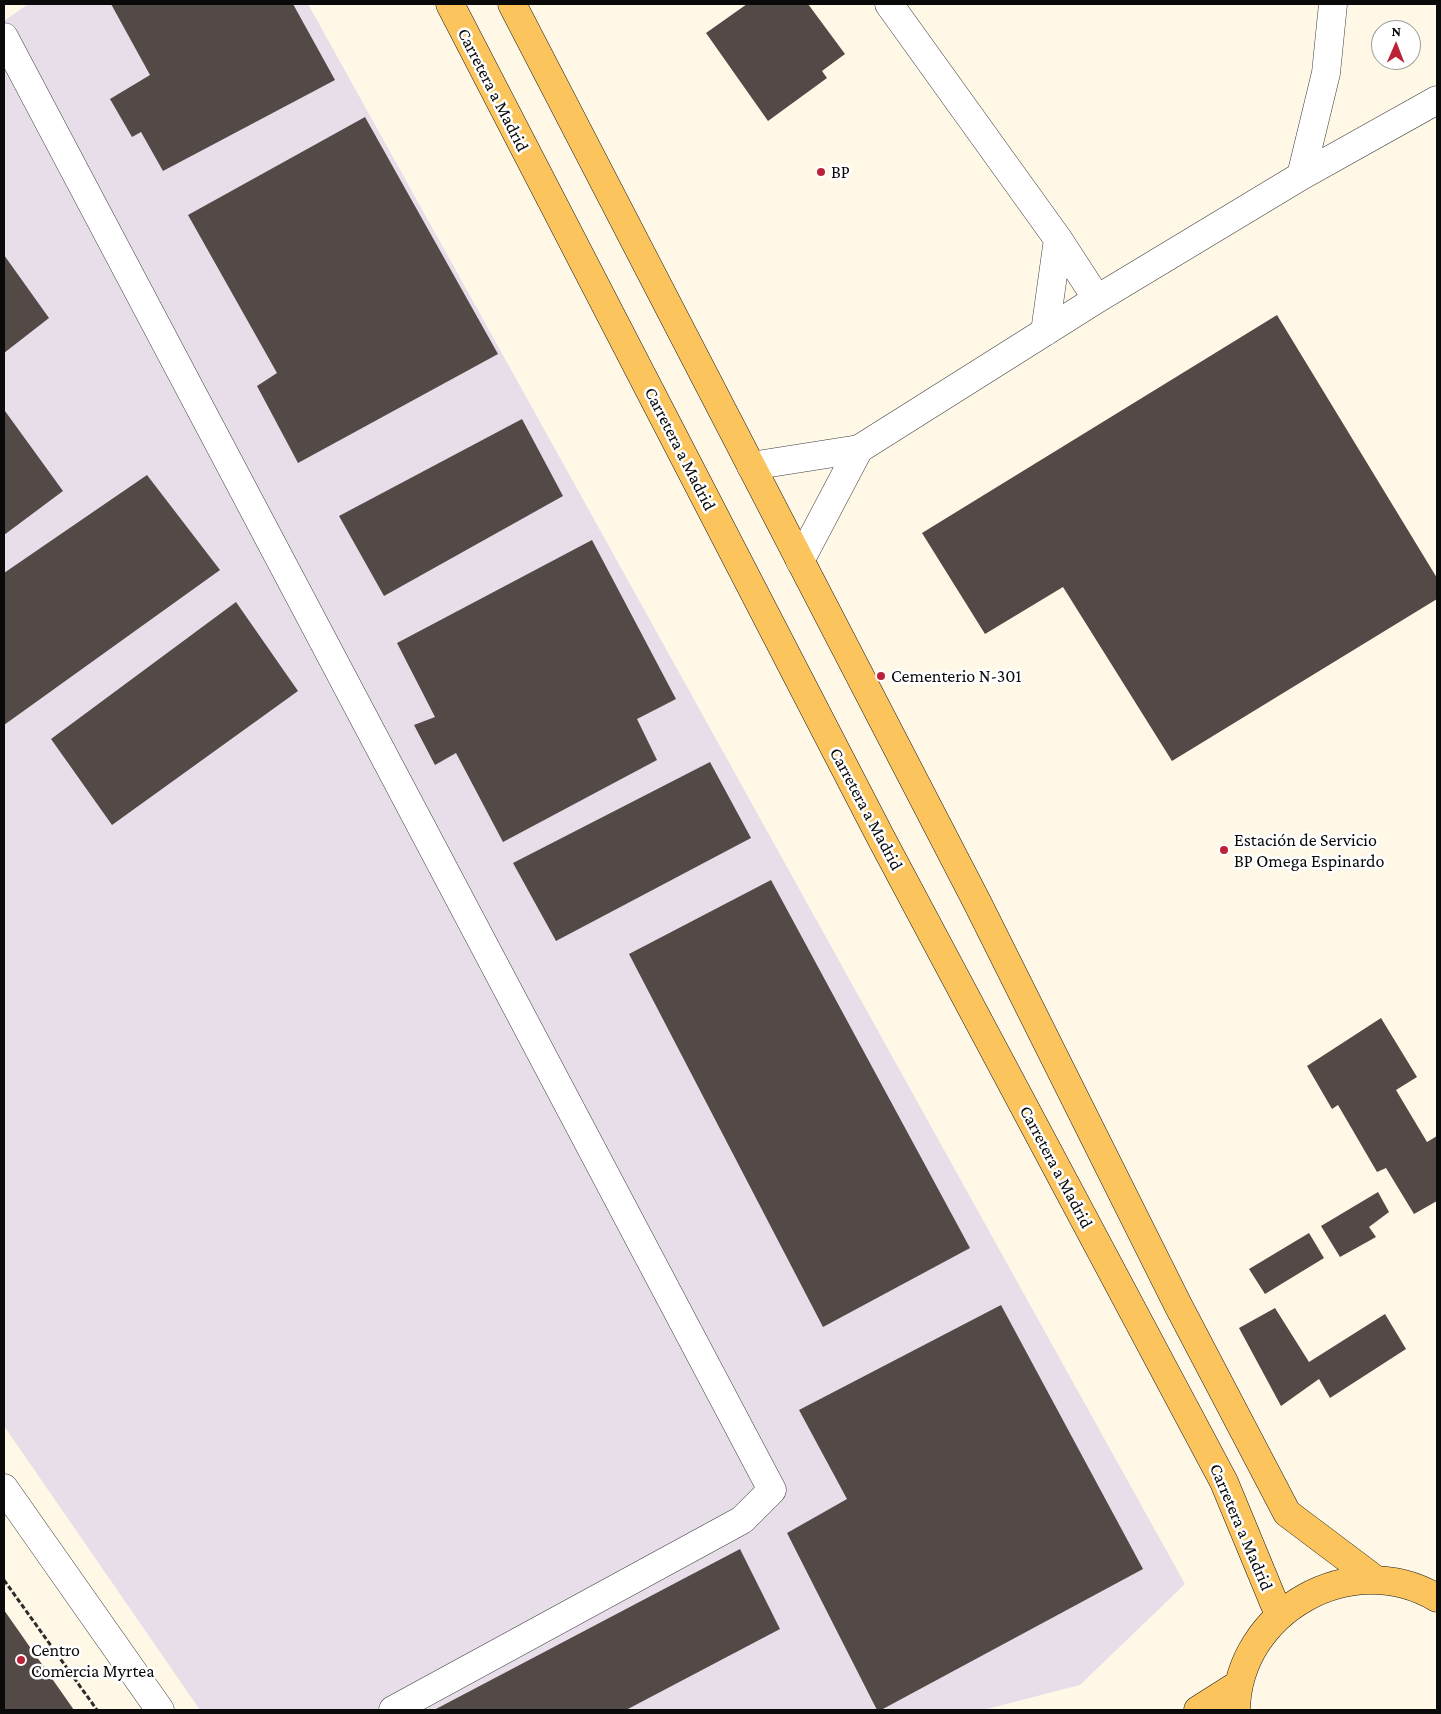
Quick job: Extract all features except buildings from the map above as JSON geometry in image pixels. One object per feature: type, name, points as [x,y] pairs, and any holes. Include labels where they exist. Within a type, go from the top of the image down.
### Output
[{"type":"main road","name":"Carretera a Madrid","points":[[450,4],[880,836],[1224,1482],[1279,1615]]},
{"type":"main road","points":[[512,4],[977,902],[1178,1305],[1287,1512],[1376,1580]]},
{"type":"main road","points":[[1196,1709],[1237,1697],[1254,1647],[1279,1615],[1300,1599],[1341,1582],[1376,1580],[1413,1586],[1437,1598]]},
{"type":"street","points":[[889,4],[1058,239],[1096,299]]},
{"type":"street","points":[[1301,176],[1326,73],[1333,4]]},
{"type":"street","points":[[4,37],[772,1490],[742,1520],[393,1710]]},
{"type":"street","points":[[751,466],[859,449],[1096,299],[1301,176],[1437,100]]},
{"type":"street","points":[[1045,332],[1058,239]]},
{"type":"street","points":[[800,561],[859,449]]},
{"type":"street","points":[[4,1488],[160,1710]]},
{"type":"path","points":[[4,1580],[97,1710]]},
{"type":"shaded area","points":[[28,4],[308,4],[1185,1584],[1080,1685],[983,1710],[200,1710],[4,1426],[4,21]]},
{"type":"place","name":"BP","points":[[821,172]]},
{"type":"place","name":"Cementerio N-301","points":[[881,676]]},
{"type":"place","name":"Estación de Servicio BP Omega Espinardo","points":[[1224,850]]},
{"type":"place","name":"Centro Comercia Myrtea","points":[[21,1660]]}]
